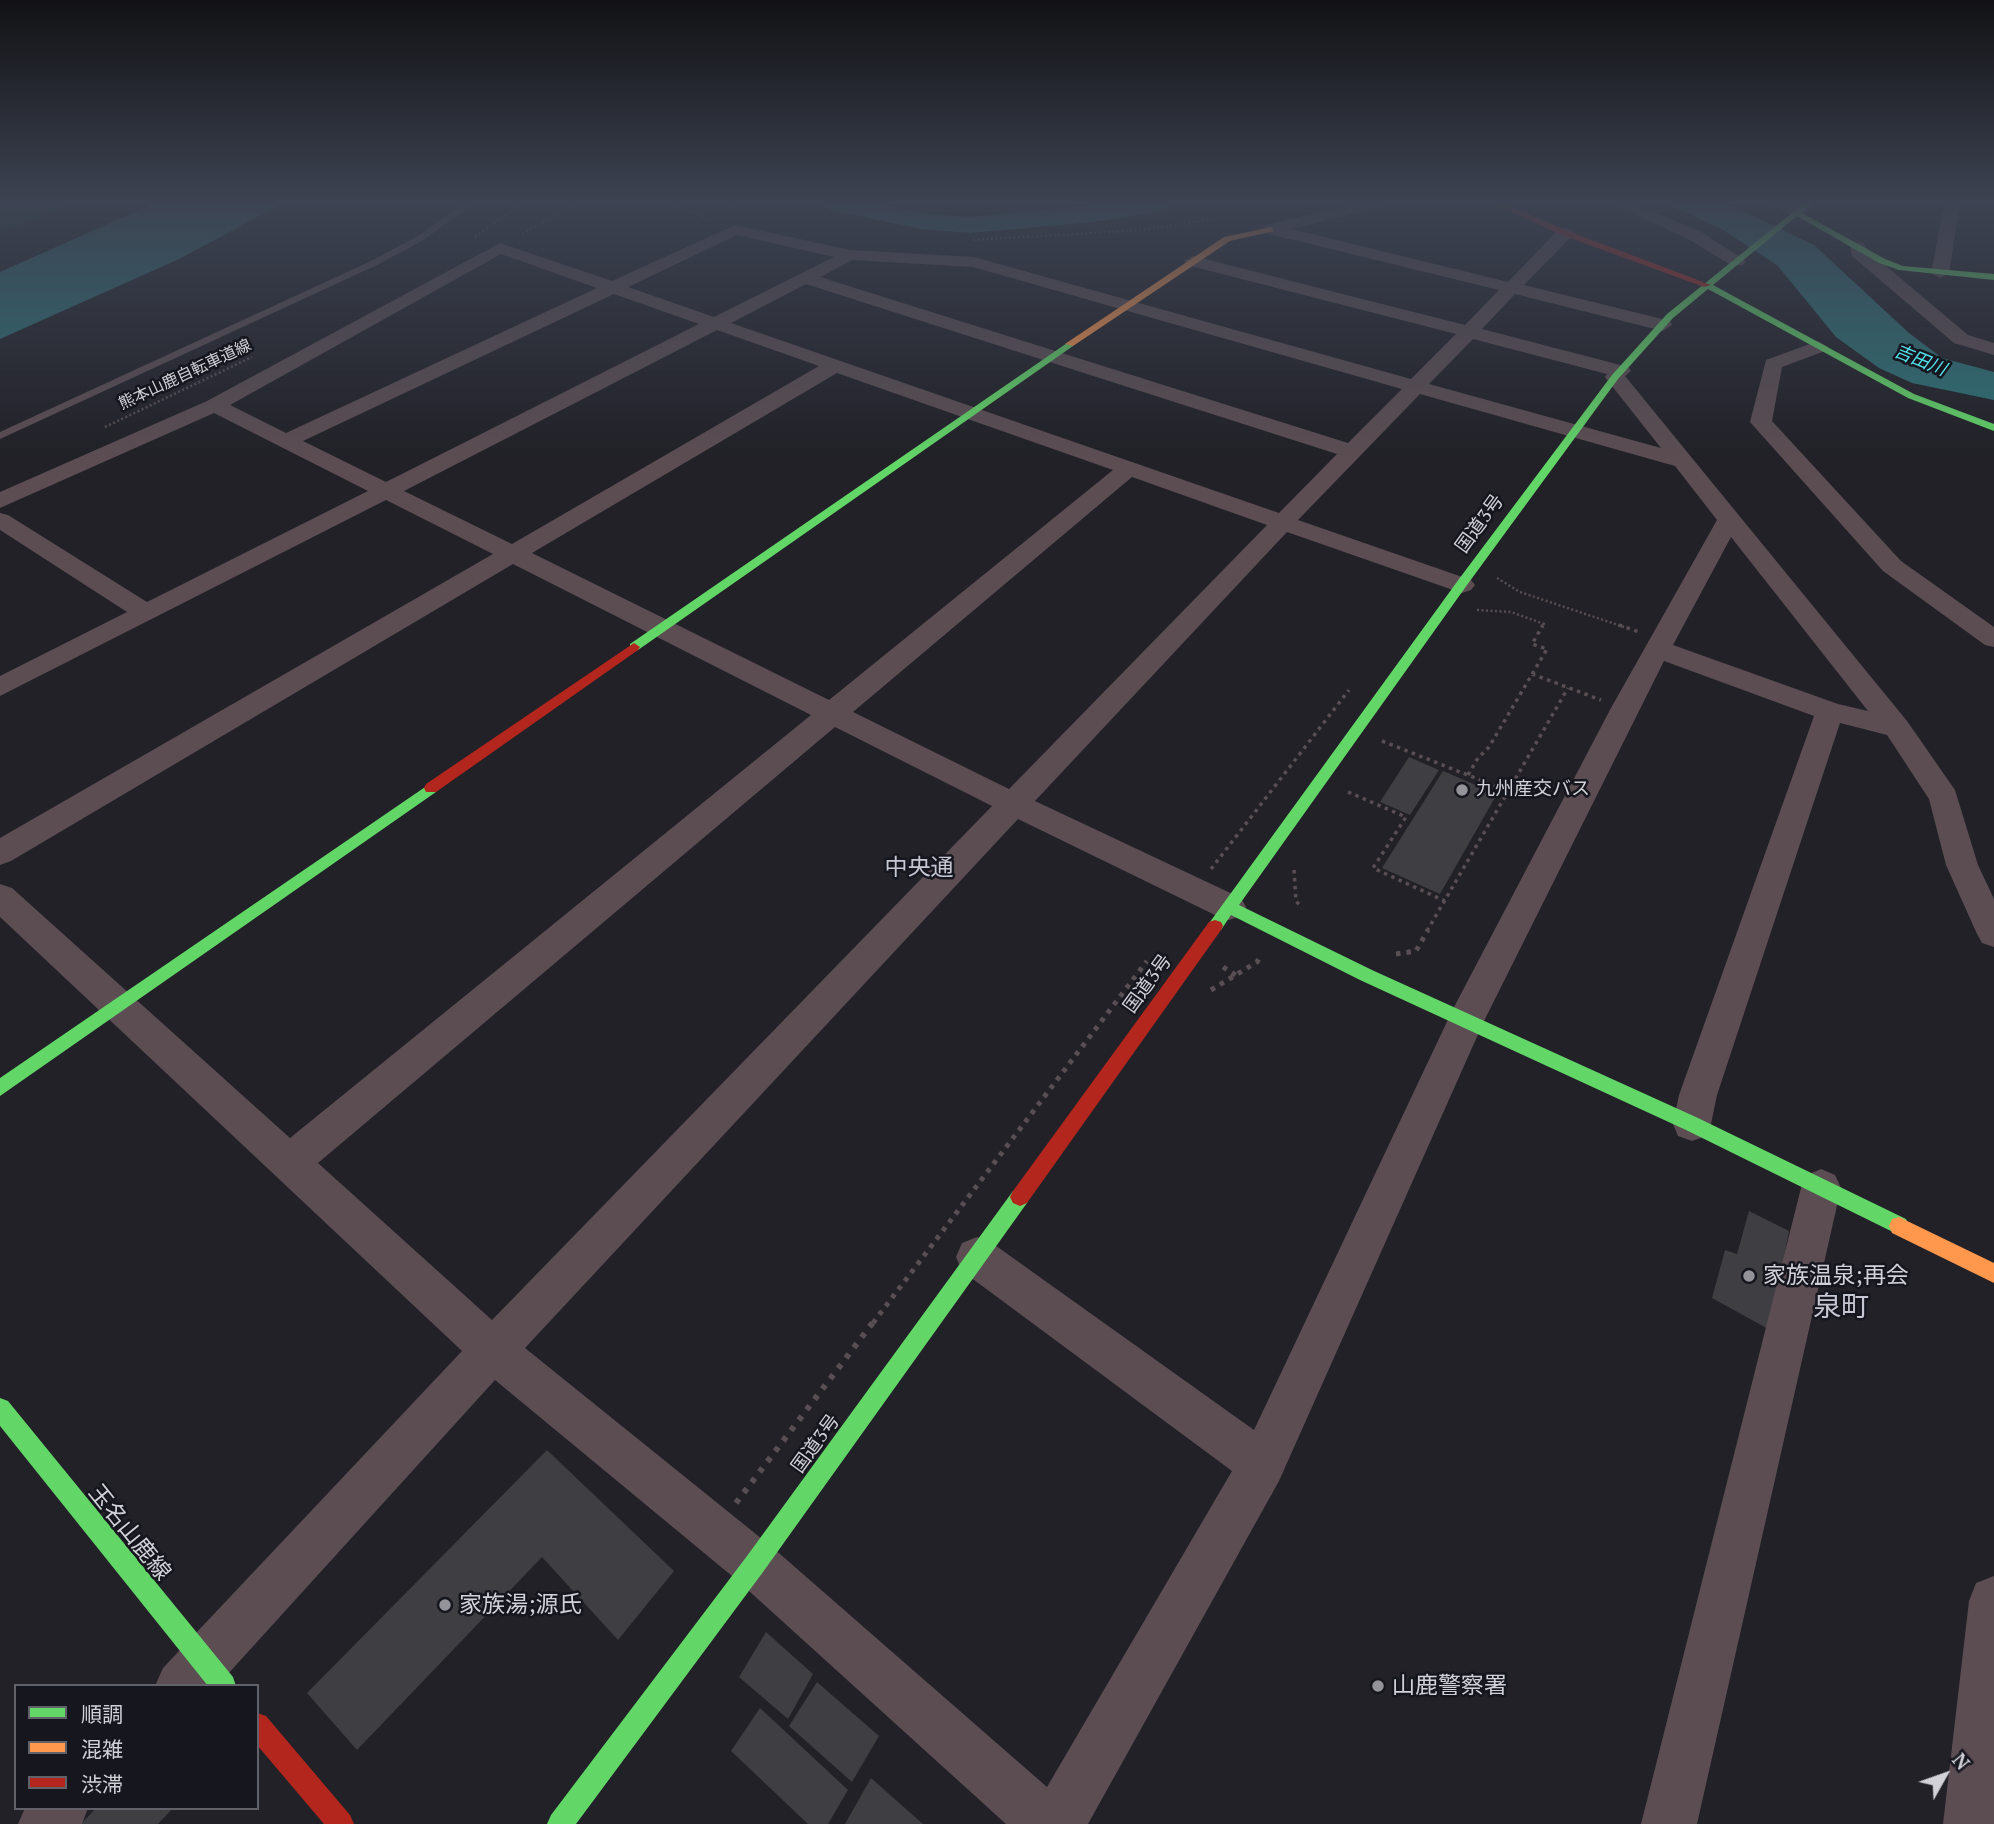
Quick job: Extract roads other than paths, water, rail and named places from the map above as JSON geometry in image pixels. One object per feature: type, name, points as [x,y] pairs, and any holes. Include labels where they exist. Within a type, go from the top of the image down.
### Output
[{"type":"main road","points":[[0,1088],[1150,289]]},
{"type":"main road","name":"国道3号","points":[[560,1824],[755,1564],[1229,907],[1469,592],[1574,431],[1618,374],[1662,325],[1702,289]]},
{"type":"main road","points":[[1714,289],[1911,396],[1994,428]]},
{"type":"main road","points":[[1229,907],[1692,1124],[1994,1273]]},
{"type":"main road","name":"玉名山鹿線","points":[[0,1409],[203,1678]]},
{"type":"main road","points":[[259,1727],[341,1824]]},
{"type":"street","points":[[0,501],[214,405],[425,289]]},
{"type":"street","points":[[286,440],[614,289]]},
{"type":"street","points":[[619,289],[1283,522],[1469,592]]},
{"type":"street","points":[[0,687],[783,289]]},
{"type":"street","points":[[840,289],[1354,452]]},
{"type":"street","points":[[1069,289],[1681,461]]},
{"type":"street","points":[[1303,289],[1468,331],[1618,374],[1681,461],[1896,728],[1944,797],[1962,865],[1994,934]]},
{"type":"street","points":[[203,1678],[493,1350],[1283,522],[1354,452],[1509,289]]},
{"type":"street","points":[[1519,289],[1662,325]]},
{"type":"street","points":[[1902,289],[1961,339],[1994,349]]},
{"type":"street","points":[[1928,289],[1960,316]]},
{"type":"street","points":[[1818,347],[1773,364],[1761,422],[1892,566],[1994,639]]},
{"type":"street","points":[[0,853],[836,365]]},
{"type":"street","points":[[214,405],[1014,804],[1229,907]]},
{"type":"street","points":[[289,1163],[1129,468]]},
{"type":"street","points":[[0,520],[146,613]]},
{"type":"street","points":[[1057,1824],[1262,1464],[1466,1020],[1625,708],[1651,642],[1728,520]]},
{"type":"street","points":[[1966,620],[1994,615]]},
{"type":"street","points":[[1651,642],[1830,711],[1896,728]]},
{"type":"street","points":[[1692,1124],[1698,1095],[1830,711]]},
{"type":"street","points":[[0,897],[493,1350],[755,1564],[1047,1824]]},
{"type":"street","points":[[1669,1824],[1821,1188]]},
{"type":"street","points":[[977,1257],[1262,1464]]},
{"type":"street","points":[[1971,1824],[1994,1601]]},
{"type":"street","points":[[46,1824],[59,1810]]},
{"type":"lane","points":[[0,436],[318,289]]},
{"type":"water","points":[[0,289],[112,289],[0,339]]},
{"type":"water","name":"吉田川","points":[[1797,289],[1862,289],[1909,333],[1942,358],[1994,372],[1994,400],[1912,383],[1879,368],[1836,337]]},
{"type":"place","name":"九州産交バス","points":[[1462,790]]},
{"type":"place","name":"家族温泉;再会","points":[[1749,1276]]},
{"type":"place","name":"家族湯;源氏","points":[[445,1605]]},
{"type":"place","name":"山鹿警察署","points":[[1378,1686]]},
{"type":"district","name":"中央通","points":[[919,868]]},
{"type":"district","name":"泉町","points":[[1841,1308]]}]
